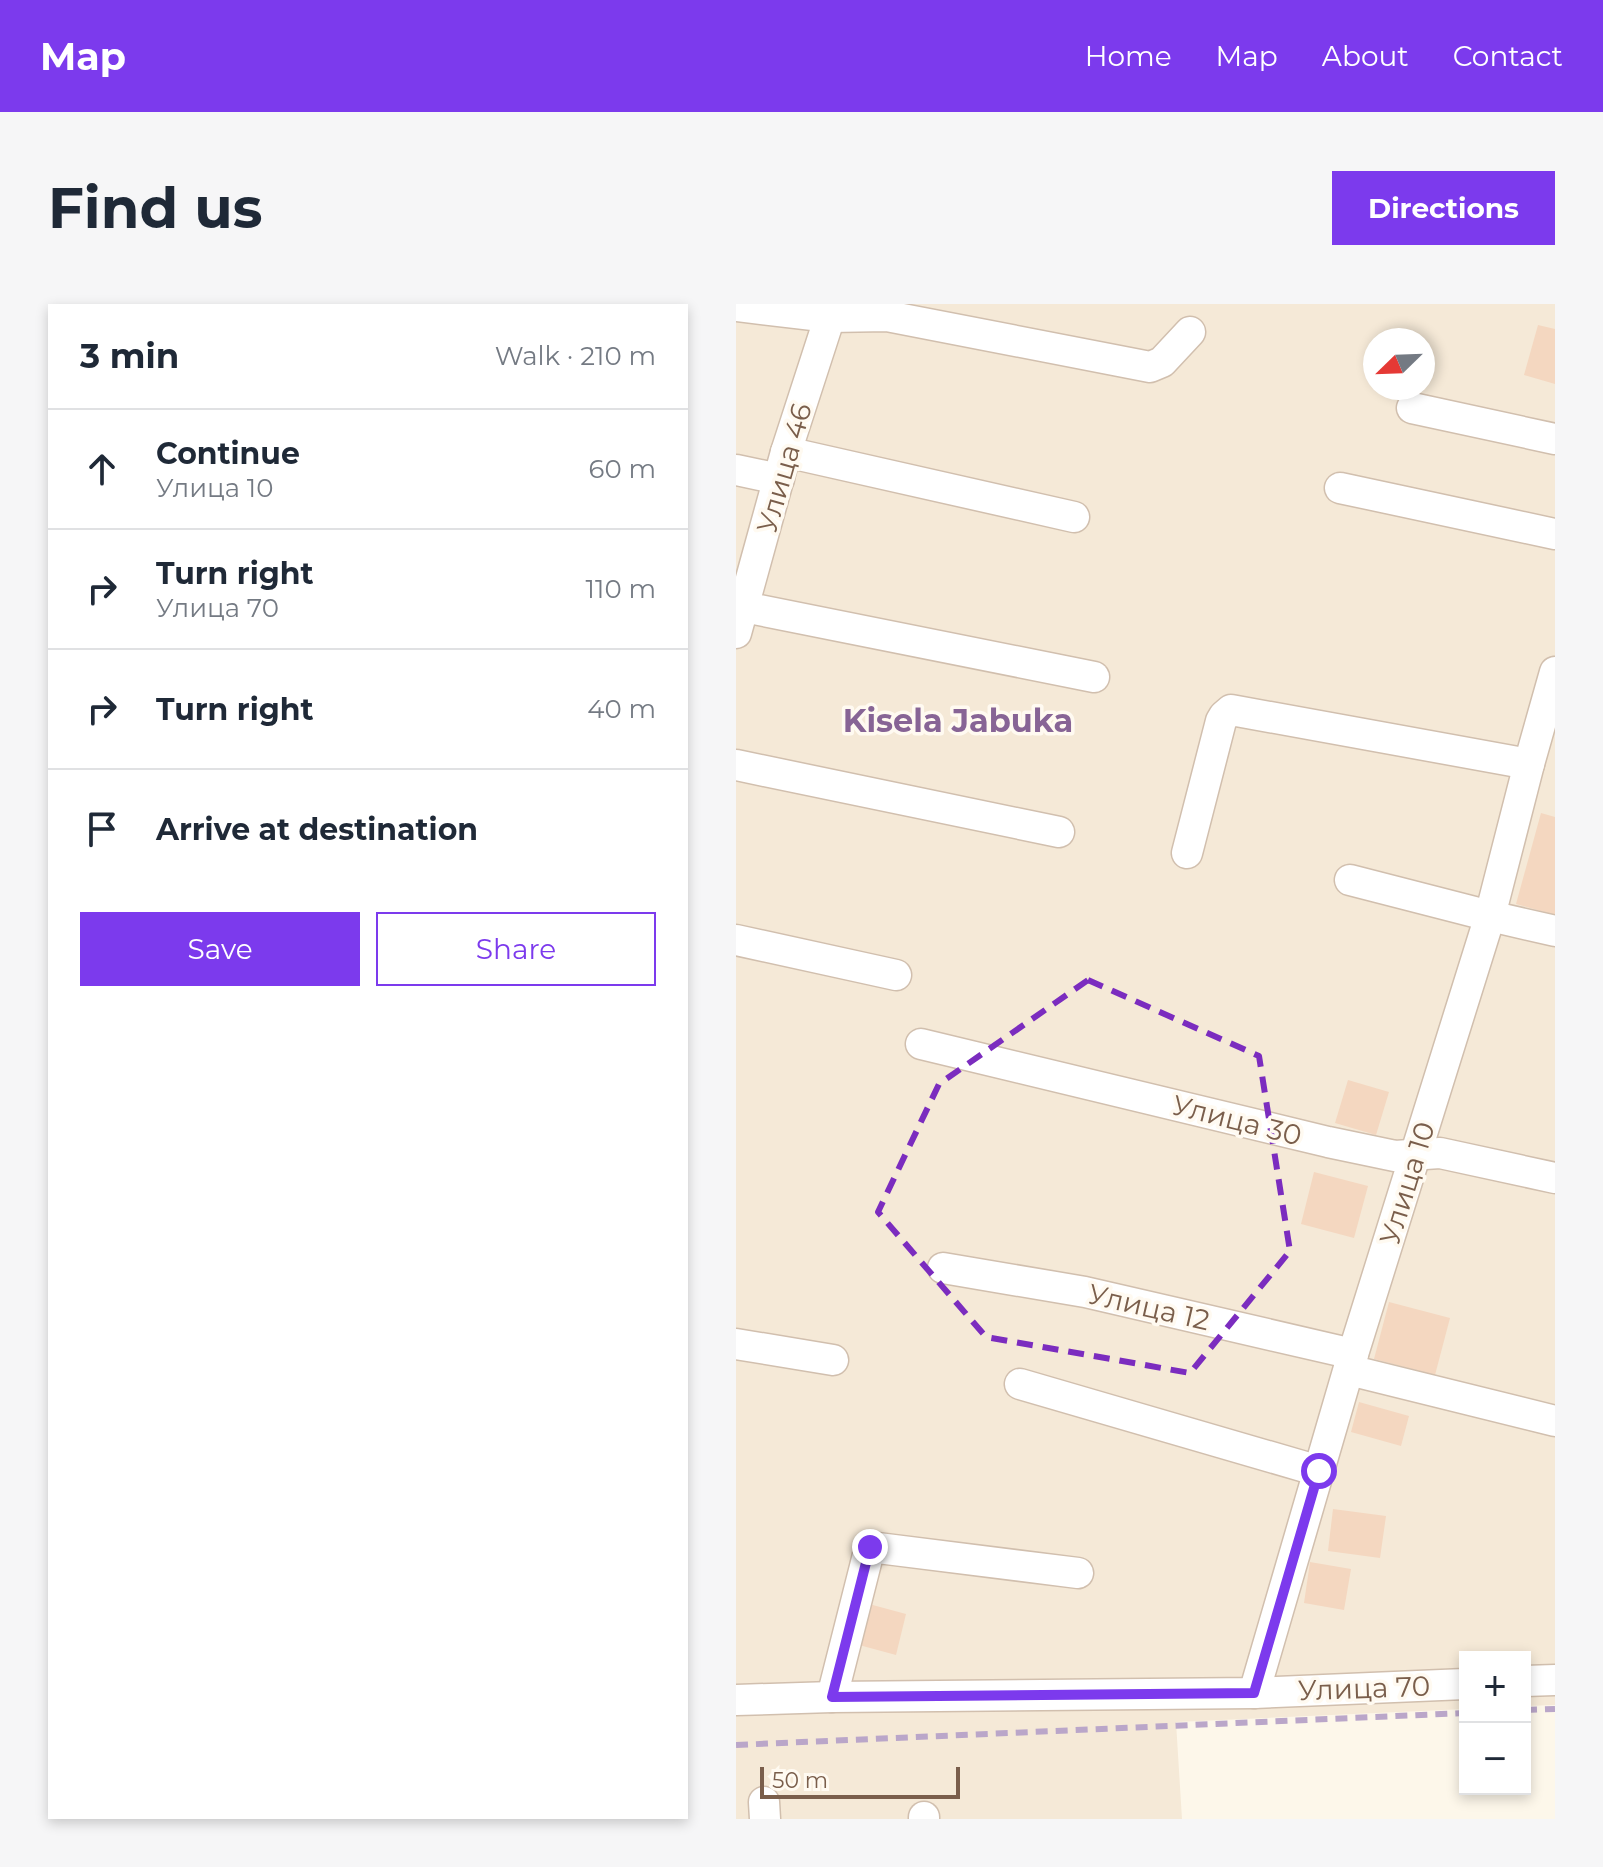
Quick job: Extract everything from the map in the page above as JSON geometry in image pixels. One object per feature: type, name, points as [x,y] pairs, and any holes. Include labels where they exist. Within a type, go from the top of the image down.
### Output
[{"type":"street","points":[[736,306],[887,316],[1150,367],[1162,362],[1190,332]]},
{"type":"street","name":"Улица 46","points":[[740,620],[782,466],[832,311]]},
{"type":"street","points":[[1412,408],[1555,439]]},
{"type":"street","points":[[736,470],[782,466],[1074,517]]},
{"type":"street","points":[[1340,488],[1555,534]]},
{"type":"street","points":[[740,620],[1094,677]]},
{"type":"street","name":"Улица 10","points":[[1254,1693],[1351,1362],[1490,916],[1529,764],[1550,702],[1555,672]]},
{"type":"street","points":[[1187,853],[1221,721],[1231,710],[1529,764]]},
{"type":"street","points":[[736,765],[1059,832]]},
{"type":"street","points":[[1350,880],[1555,931]]},
{"type":"street","points":[[736,940],[896,975]]},
{"type":"street","name":"Улица 30","points":[[921,1044],[1328,1142],[1395,1156],[1440,1153],[1555,1178]]},
{"type":"street","name":"Улица 12","points":[[943,1268],[1085,1292],[1351,1362],[1555,1421]]},
{"type":"street","points":[[736,1344],[833,1360]]},
{"type":"street","points":[[1020,1384],[1319,1471]]},
{"type":"street","points":[[832,1697],[870,1547],[1078,1573]]},
{"type":"street","points":[[1531,1681],[1555,1680]]},
{"type":"street","name":"Улица 70","points":[[736,1700],[1254,1693],[1459,1684]]},
{"type":"highlighted area","points":[[1088,980],[1259,1056],[1290,1251],[1190,1373],[986,1337],[878,1212],[939,1084]]},
{"type":"shaded area","points":[[736,304],[1555,304],[1555,1705],[1531,1706],[1531,1651],[1459,1651],[1459,1709],[1176,1722],[1182,1819],[736,1819]]},
{"type":"building","points":[[1538,325],[1555,329],[1555,384],[1524,375]]},
{"type":"building","points":[[1541,813],[1555,817],[1555,915],[1516,904]]},
{"type":"building","points":[[1348,1080],[1389,1092],[1376,1135],[1335,1123]]},
{"type":"building","points":[[1314,1172],[1368,1186],[1354,1238],[1301,1224]]},
{"type":"building","points":[[1389,1302],[1450,1318],[1435,1375],[1374,1359]]},
{"type":"building","points":[[1359,1402],[1409,1416],[1401,1446],[1351,1432]]},
{"type":"building","points":[[1333,1509],[1386,1516],[1380,1558],[1328,1551]]},
{"type":"building","points":[[1310,1562],[1351,1569],[1344,1610],[1304,1603]]},
{"type":"building","points":[[869,1604],[906,1614],[896,1655],[859,1645]]},
{"type":"railway","points":[[1531,1710],[1555,1709]]},
{"type":"railway","points":[[736,1745],[1459,1713]]},
{"type":"district","name":"Kisela Jabuka","points":[[958,720]]},
{"type":"route","points":[[870,1547],[832,1697],[1254,1693],[1319,1471]]}]
